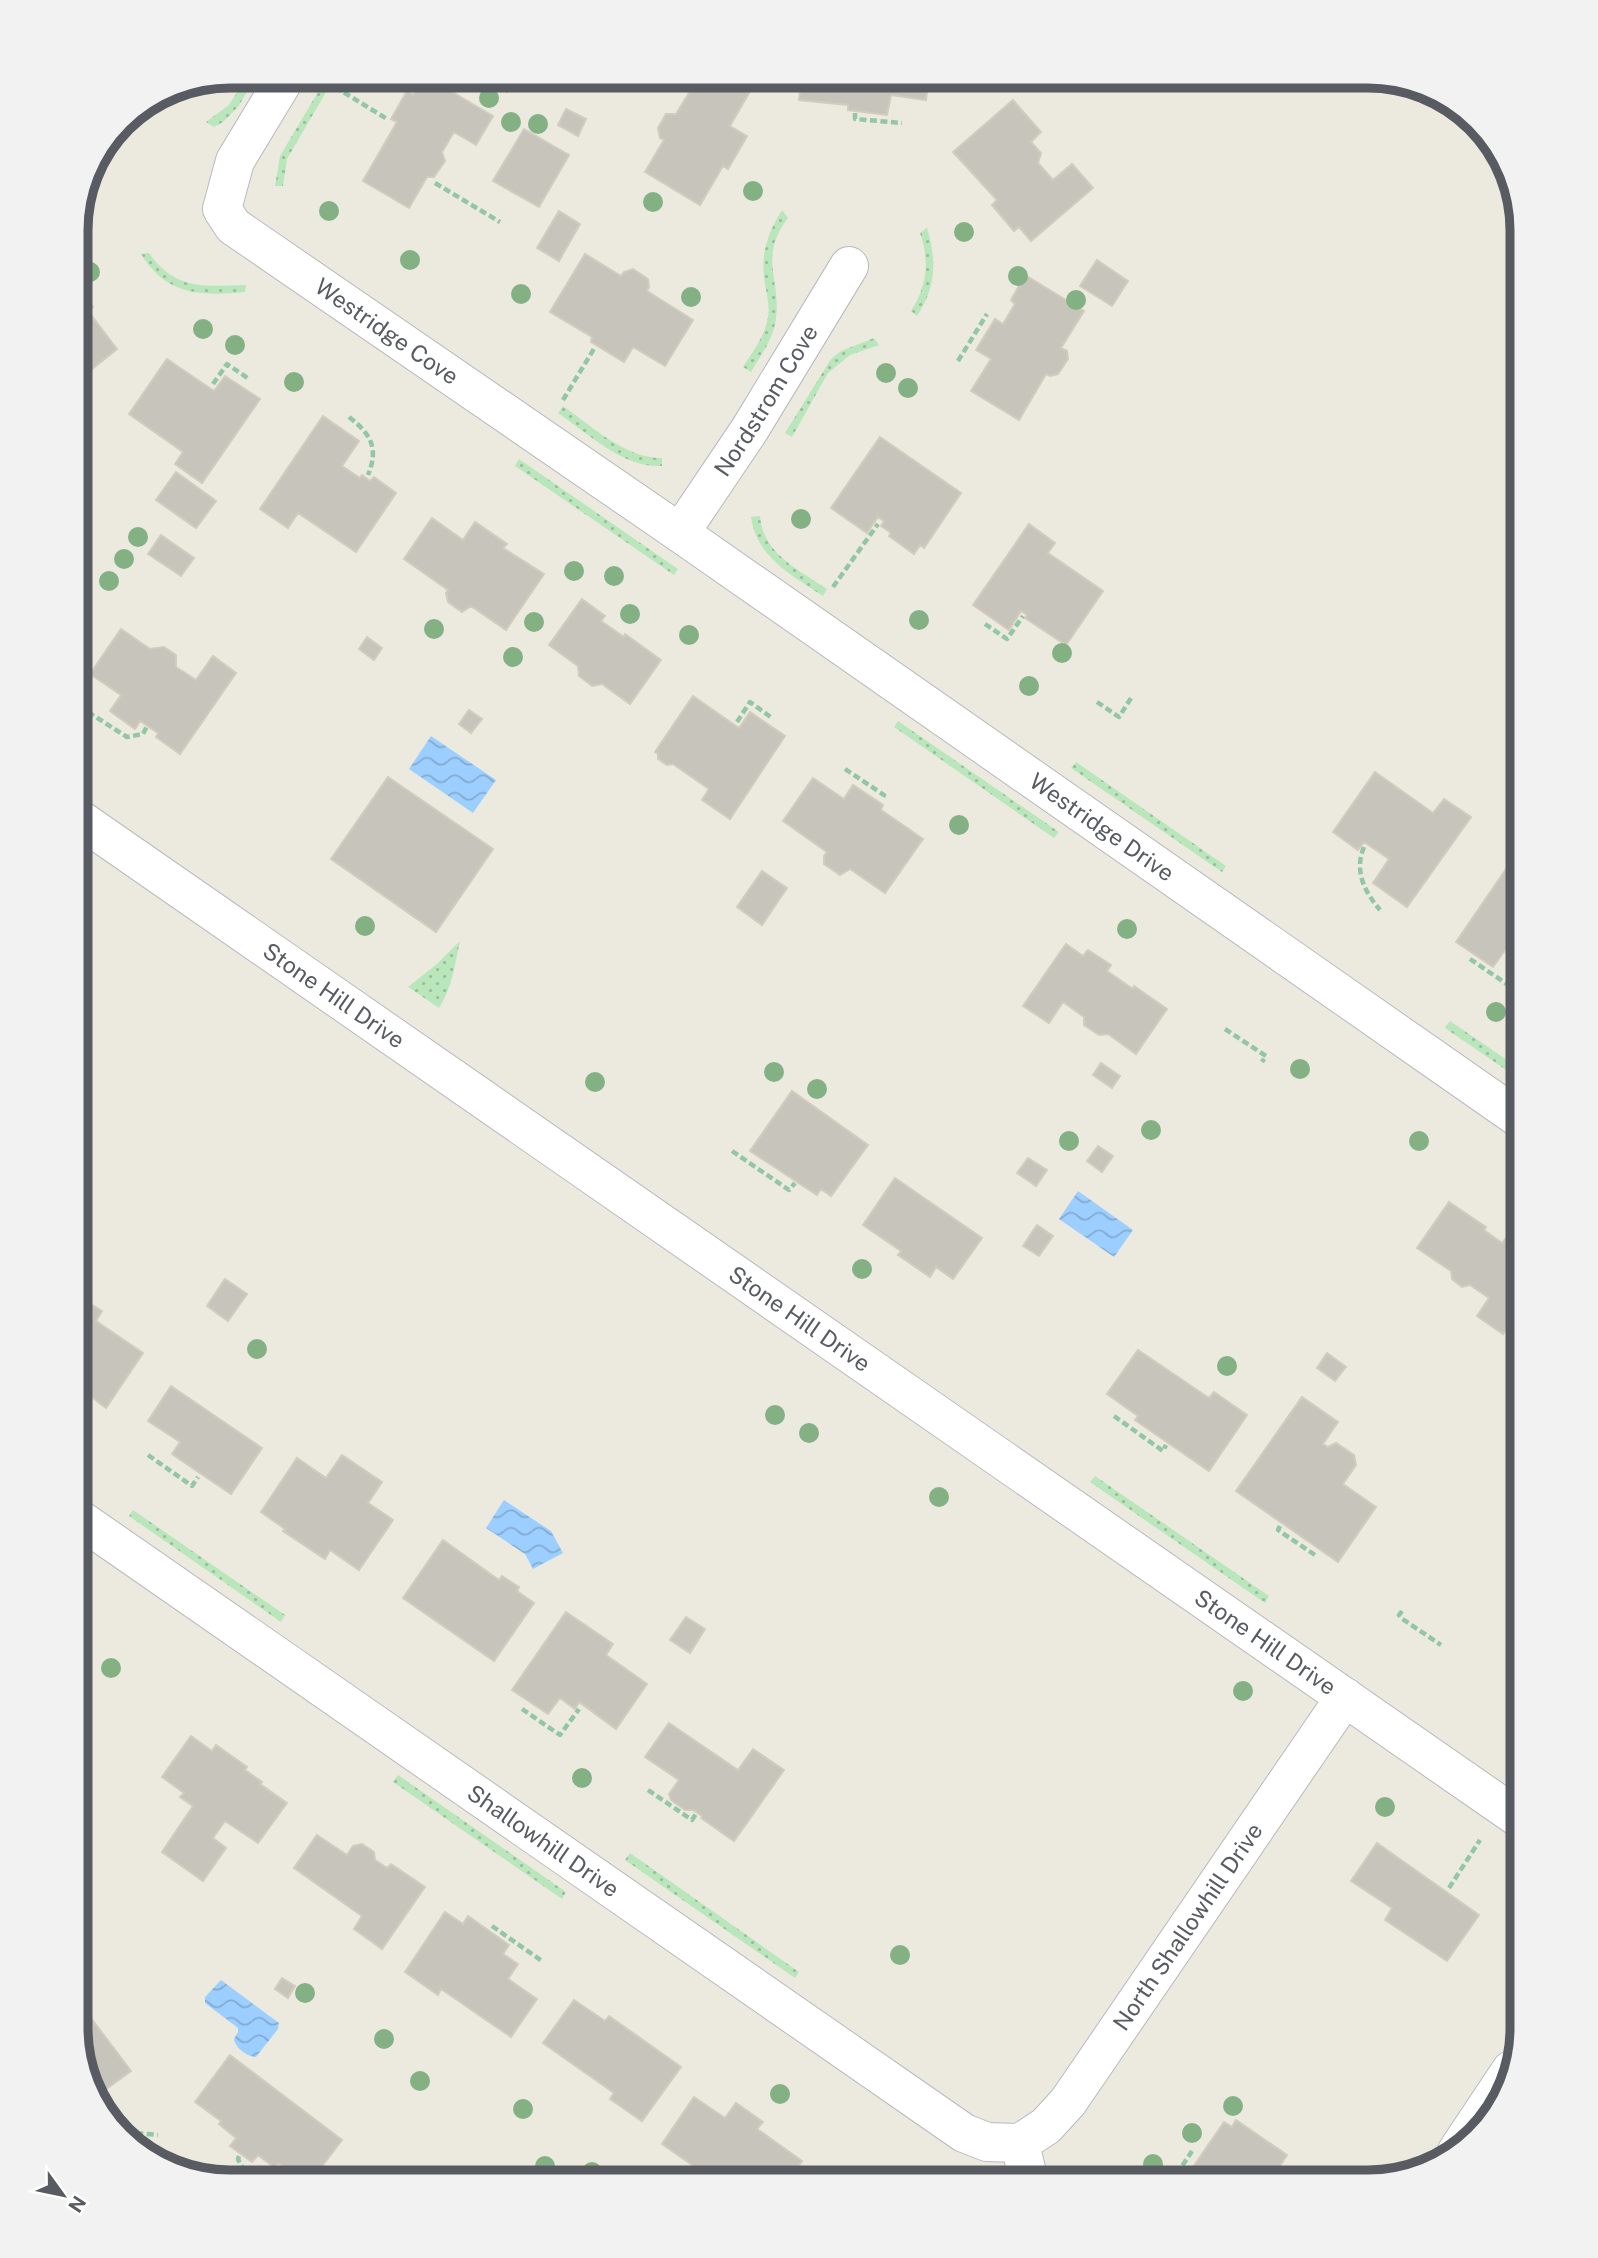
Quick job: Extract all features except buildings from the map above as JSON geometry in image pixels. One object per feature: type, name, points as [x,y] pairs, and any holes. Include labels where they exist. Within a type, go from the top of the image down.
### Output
[{"type":"street","name":"Westridge Cove","points":[[279,88],[235,161],[222,209],[233,226],[680,533]]},
{"type":"street","name":"Nordstrom Cove","points":[[680,533],[750,429],[849,266]]},
{"type":"street","name":"Westridge Drive","points":[[680,533],[1510,1112]]},
{"type":"street","name":"Stone Hill Drive","points":[[88,825],[1510,1812]]},
{"type":"street","name":"Shallowhill Drive","points":[[88,1525],[964,2133],[987,2142],[1020,2143]]},
{"type":"street","name":"North Shallowhill Drive","points":[[1020,2143],[1046,2126],[1068,2102],[1345,1697]]},
{"type":"street","points":[[1020,2143],[1026,2170]]},
{"type":"path","points":[[337,88],[387,118]]},
{"type":"path","points":[[855,113],[855,118],[902,124]]},
{"type":"path","points":[[435,183],[500,222]]},
{"type":"path","points":[[958,361],[987,314]]},
{"type":"path","points":[[563,400],[595,347]]},
{"type":"path","points":[[213,384],[227,364],[248,379]]},
{"type":"path","points":[[349,417],[368,434],[373,449],[373,462],[368,475]]},
{"type":"path","points":[[833,587],[878,524]]},
{"type":"path","points":[[985,624],[1007,639],[1023,616]]},
{"type":"path","points":[[1097,702],[1119,717],[1131,698]]},
{"type":"path","points":[[737,722],[750,702],[772,718]]},
{"type":"path","points":[[88,712],[127,737],[143,734],[147,726]]},
{"type":"path","points":[[845,769],[884,795],[882,799]]},
{"type":"path","points":[[1364,847],[1360,857],[1363,884],[1380,910]]},
{"type":"path","points":[[1470,959],[1510,986]]},
{"type":"path","points":[[1225,1029],[1266,1056],[1262,1062]]},
{"type":"path","points":[[732,1150],[789,1190],[795,1183]]},
{"type":"path","points":[[1114,1416],[1163,1451],[1166,1446]]},
{"type":"path","points":[[148,1455],[192,1486],[198,1477]]},
{"type":"path","points":[[1280,1526],[1278,1530],[1315,1555]]},
{"type":"path","points":[[1402,1611],[1399,1615],[1401,1618],[1441,1644]]},
{"type":"path","points":[[522,1709],[560,1735],[579,1709]]},
{"type":"path","points":[[648,1790],[692,1821],[696,1814]]},
{"type":"path","points":[[1448,1888],[1480,1840]]},
{"type":"path","points":[[492,1926],[542,1961]]},
{"type":"path","points":[[134,2133],[158,2135]]},
{"type":"path","points":[[1180,2170],[1192,2151]]},
{"type":"path","points":[[239,2156],[237,2159],[246,2170]]},
{"type":"green space","points":[[240,88],[249,88],[238,107],[223,122],[214,127],[206,122],[229,105]]},
{"type":"green space","points":[[320,88],[328,88],[287,159],[283,186],[275,186],[280,156]]},
{"type":"green space","points":[[782,210],[788,218],[779,232],[772,256],[777,304],[775,325],[751,372],[743,367],[761,337],[769,313],[764,255],[772,228]]},
{"type":"green space","points":[[927,228],[933,274],[928,295],[917,316],[911,311],[924,283],[926,263],[920,233]]},
{"type":"green space","points":[[149,253],[159,265],[181,280],[192,284],[218,286],[246,285],[245,292],[200,293],[174,286],[151,268],[141,254]]},
{"type":"green space","points":[[874,338],[879,345],[850,355],[828,373],[792,437],[785,433],[831,359],[841,351]]},
{"type":"green space","points":[[563,406],[622,447],[648,457],[662,458],[662,466],[634,462],[620,456],[558,413]]},
{"type":"green space","points":[[519,459],[678,569],[674,575],[515,466]]},
{"type":"green space","points":[[760,516],[768,541],[775,551],[794,568],[827,589],[823,596],[788,573],[760,544],[751,517]]},
{"type":"green space","points":[[898,721],[1059,832],[1054,838],[894,727]]},
{"type":"green space","points":[[1076,762],[1226,866],[1222,872],[1071,768]]},
{"type":"green space","points":[[460,941],[450,984],[439,1008],[408,987]]},
{"type":"green space","points":[[1450,1021],[1510,1062],[1510,1073],[1445,1028]]},
{"type":"green space","points":[[1095,1476],[1269,1596],[1265,1603],[1090,1482]]},
{"type":"green space","points":[[133,1510],[285,1615],[281,1622],[129,1516]]},
{"type":"green space","points":[[398,1775],[566,1892],[562,1899],[393,1782]]},
{"type":"green space","points":[[630,1853],[799,1972],[795,1978],[625,1860]]},
{"type":"water","points":[[431,736],[496,780],[473,813],[409,769]]},
{"type":"water","points":[[1078,1191],[1133,1230],[1114,1257],[1059,1219]]},
{"type":"water","points":[[504,1500],[551,1531],[563,1553],[533,1569],[525,1554],[486,1528]]},
{"type":"water","points":[[221,1980],[279,2023],[278,2029],[256,2057],[239,2049],[234,2039],[238,2028],[205,2003],[205,1997]]}]
